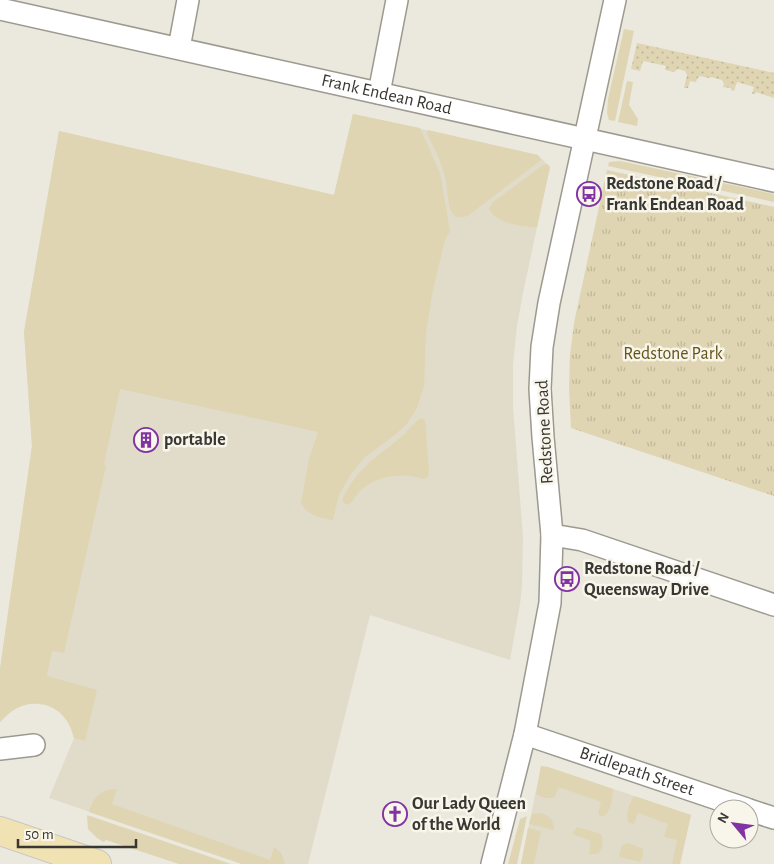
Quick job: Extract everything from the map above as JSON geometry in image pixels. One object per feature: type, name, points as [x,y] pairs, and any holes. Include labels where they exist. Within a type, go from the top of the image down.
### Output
[{"type":"main road","points":[[0,831],[97,864]]},
{"type":"street","points":[[179,48],[188,0]]},
{"type":"street","points":[[379,93],[397,0]]},
{"type":"street","name":"Redstone Road","points":[[492,864],[525,734],[550,603],[552,535],[540,389],[542,347],[549,303],[615,0]]},
{"type":"street","name":"Frank Endean Road","points":[[0,9],[774,181]]},
{"type":"street","points":[[552,535],[582,540],[774,606]]},
{"type":"street","name":"Bridlepath Street","points":[[525,734],[718,799]]},
{"type":"street","points":[[0,749],[34,745]]},
{"type":"street","name":"Bridlepath Street","points":[[759,813],[774,818]]},
{"type":"shaded area","points":[[353,114],[538,155],[550,167],[523,293],[513,364],[513,406],[523,538],[520,604],[510,660],[370,615],[308,864],[242,864],[49,798],[74,738],[70,724],[60,712],[53,708],[29,703],[15,708],[0,722],[0,669],[32,446],[24,332],[59,131],[334,195]]},
{"type":"shaded area","points":[[541,766],[691,815],[680,864],[521,864]]},
{"type":"green space","points":[[624,29],[634,31],[615,121],[609,120],[607,113],[608,99]]},
{"type":"green space","points":[[637,43],[774,73],[774,98],[756,92],[752,94],[754,87],[737,82],[734,91],[731,90],[731,88],[723,87],[724,83],[722,80],[711,77],[700,76],[696,82],[690,81],[688,88],[684,88],[687,75],[685,71],[678,69],[674,72],[665,70],[666,66],[643,61],[640,71],[631,69]]},
{"type":"green space","points":[[627,81],[633,82],[629,105],[638,119],[637,126],[618,122]]},
{"type":"green space","points":[[353,114],[420,128],[440,173],[450,231],[445,240],[433,290],[426,333],[424,386],[417,408],[407,424],[364,458],[351,474],[339,495],[333,520],[314,515],[306,510],[301,503],[309,459],[318,432],[120,389],[104,464],[106,466],[64,653],[52,651],[47,676],[97,690],[85,741],[74,738],[69,725],[62,715],[53,708],[43,704],[21,706],[10,712],[0,722],[0,669],[32,446],[24,332],[59,131],[334,195]]},
{"type":"green space","points":[[428,130],[538,155],[541,160],[469,215],[458,217],[450,210],[445,176],[427,134]]},
{"type":"green space","points":[[620,161],[774,194],[774,202],[608,166],[609,162]]},
{"type":"green space","points":[[547,164],[550,167],[537,227],[503,221],[492,213],[489,208],[493,202]]},
{"type":"green space","name":"Redstone Park","points":[[607,170],[774,207],[774,496],[571,428],[569,387],[574,323]]},
{"type":"green space","points":[[421,418],[425,420],[428,477],[424,479],[407,476],[382,478],[366,486],[349,504],[344,503],[342,500],[348,488],[361,471]]},
{"type":"green space","points":[[541,766],[613,789],[608,812],[602,817],[598,814],[601,802],[559,787],[554,798],[545,798],[536,794]]},
{"type":"green space","points":[[117,789],[112,804],[270,860],[274,847],[281,853],[285,864],[242,864],[89,812],[98,795],[102,792]]},
{"type":"green space","points":[[634,796],[691,815],[680,864],[672,864],[677,840],[664,837],[668,824],[638,813],[634,824],[629,823],[627,817],[628,810]]},
{"type":"green space","points":[[541,813],[551,819],[554,830],[529,824],[532,814]]},
{"type":"green space","points":[[87,815],[231,864],[179,864],[106,840],[104,842],[88,829]]},
{"type":"green space","points":[[527,816],[517,864],[508,864],[520,819]]},
{"type":"green space","points":[[577,827],[601,834],[602,844],[598,854],[589,854],[591,841],[572,834]]},
{"type":"green space","points":[[528,828],[541,831],[534,864],[521,864]]},
{"type":"green space","points":[[628,843],[643,849],[643,856],[640,862],[620,857],[622,845]]},
{"type":"place","name":"Redstone Road / Frank Endean Road","points":[[589,194]]},
{"type":"place","name":"portable","points":[[146,440]]},
{"type":"place","name":"Redstone Road / Queensway Drive","points":[[567,579]]},
{"type":"place","name":"Our Lady Queen of the World","points":[[395,814]]}]
